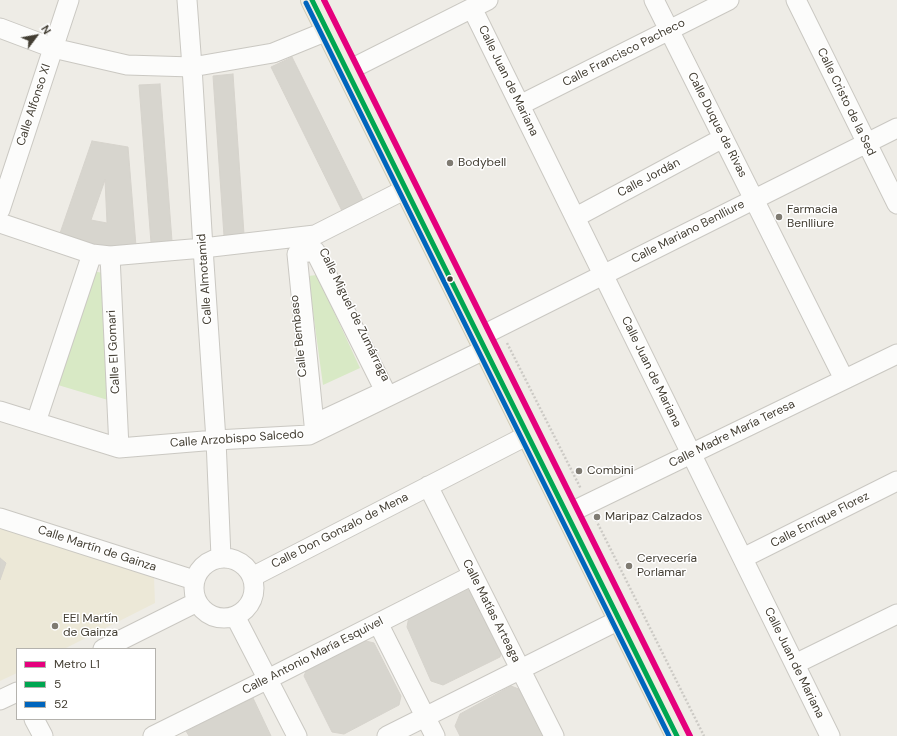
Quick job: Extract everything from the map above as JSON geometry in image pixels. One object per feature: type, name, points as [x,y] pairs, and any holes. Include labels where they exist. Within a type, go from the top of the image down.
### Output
[{"type":"main road","points":[[312,0],[677,736]]},
{"type":"street","name":"Calle Alfonso XI","points":[[0,210],[69,0]]},
{"type":"street","name":"Calle Almotamid","points":[[187,0],[216,440],[221,557]]},
{"type":"street","name":"Calle Duque de Rivas","points":[[654,0],[844,379]]},
{"type":"street","name":"Calle Francisco Pacheco","points":[[520,105],[729,0]]},
{"type":"street","name":"Calle Cristo de la Sed","points":[[796,0],[897,204]]},
{"type":"street","points":[[347,71],[480,4]]},
{"type":"street","name":"Calle Juan de Mariana","points":[[480,4],[520,105],[830,736]]},
{"type":"street","points":[[0,28],[53,48],[127,65],[192,67],[273,53],[327,31]]},
{"type":"street","name":"Calle Mariano Benlliure","points":[[482,343],[603,275],[897,128]]},
{"type":"street","name":"Calle Jordán","points":[[576,217],[723,138]]},
{"type":"street","points":[[315,243],[385,391],[314,424],[298,254],[315,243],[406,189]]},
{"type":"street","points":[[0,223],[101,255],[203,248],[290,238],[315,243]]},
{"type":"street","name":"Calle Bembaso","points":[[290,238],[309,435]]},
{"type":"street","name":"Calle Miguel de Zumárraga","points":[[315,243],[393,394]]},
{"type":"street","points":[[36,422],[101,255]]},
{"type":"street","name":"Calle El Gomari","points":[[101,255],[119,448]]},
{"type":"street","name":"Calle Arzobispo Salcedo","points":[[0,411],[119,448],[216,440],[309,435],[393,394],[482,343]]},
{"type":"street","name":"Calle Madre María Teresa","points":[[567,514],[897,354]]},
{"type":"street","name":"Calle Don Gonzalo de Mena","points":[[252,576],[528,434]]},
{"type":"street","name":"Calle Enrique Florez","points":[[743,558],[897,481]]},
{"type":"street","name":"Calle Matías Arteaga","points":[[428,486],[554,736]]},
{"type":"street","name":"Calle Martín de Gainza","points":[[0,518],[194,580]]},
{"type":"street","points":[[221,557],[231,558],[240,562],[247,568],[252,576],[254,586],[253,595],[249,604],[243,611],[235,616],[226,618],[210,614],[197,602],[194,595],[194,580],[198,571],[204,564],[221,557]]},
{"type":"street","name":"Calle Antonio María Esquivel","points":[[160,735],[473,575]]},
{"type":"street","points":[[105,648],[197,602]]},
{"type":"street","points":[[795,664],[897,614]]},
{"type":"street","points":[[235,616],[297,736]]},
{"type":"street","points":[[387,736],[619,620]]},
{"type":"street","points":[[378,623],[435,736]]},
{"type":"street","points":[[0,700],[16,692]]},
{"type":"street","points":[[35,720],[43,736]]},
{"type":"path","points":[[506,342],[582,492]]},
{"type":"path","points":[[594,516],[704,736]]},
{"type":"shaded area","name":"EEI Martín de Gainza","points":[[0,528],[154,577],[155,603],[66,648],[16,648],[16,673],[0,681]]},
{"type":"green space","points":[[91,271],[104,273],[108,400],[58,385]]},
{"type":"green space","points":[[317,275],[360,368],[323,385],[308,276]]},
{"type":"building","points":[[292,57],[363,200],[342,211],[271,67]]},
{"type":"building","points":[[233,74],[244,234],[224,236],[213,76]]},
{"type":"building","points":[[160,84],[172,241],[151,243],[139,85]]},
{"type":"building","points":[[92,141],[128,147],[136,246],[107,248],[59,236]],"holes":[[[105,180],[107,223],[91,220]]]},
{"type":"building","points":[[0,558],[6,563],[0,580]]},
{"type":"building","points":[[462,587],[473,592],[503,647],[500,657],[443,685],[431,681],[407,627],[409,616]]},
{"type":"building","points":[[362,640],[374,643],[401,696],[399,705],[344,734],[332,732],[304,676],[308,666]]},
{"type":"building","points":[[511,686],[524,691],[547,736],[460,736],[455,726],[460,714]]},
{"type":"building","points":[[253,698],[271,736],[189,736],[186,731]]},
{"type":"metro line","name":"L1","points":[[324,0],[690,736]]},
{"type":"transit line","name":"5","points":[[312,0],[677,736]]},
{"type":"transit line","name":"52","points":[[306,3],[669,736]]},
{"type":"place","name":"Bodybell","points":[[450,163]]},
{"type":"place","name":"Farmacia Benlliure","points":[[779,217]]},
{"type":"place","name":"Combini","points":[[579,471]]},
{"type":"place","name":"Maripaz Calzados","points":[[597,517]]},
{"type":"place","name":"Cervecería Porlamar","points":[[629,566]]},
{"type":"place","name":"EEI Martín de Gainza","points":[[55,626]]}]
